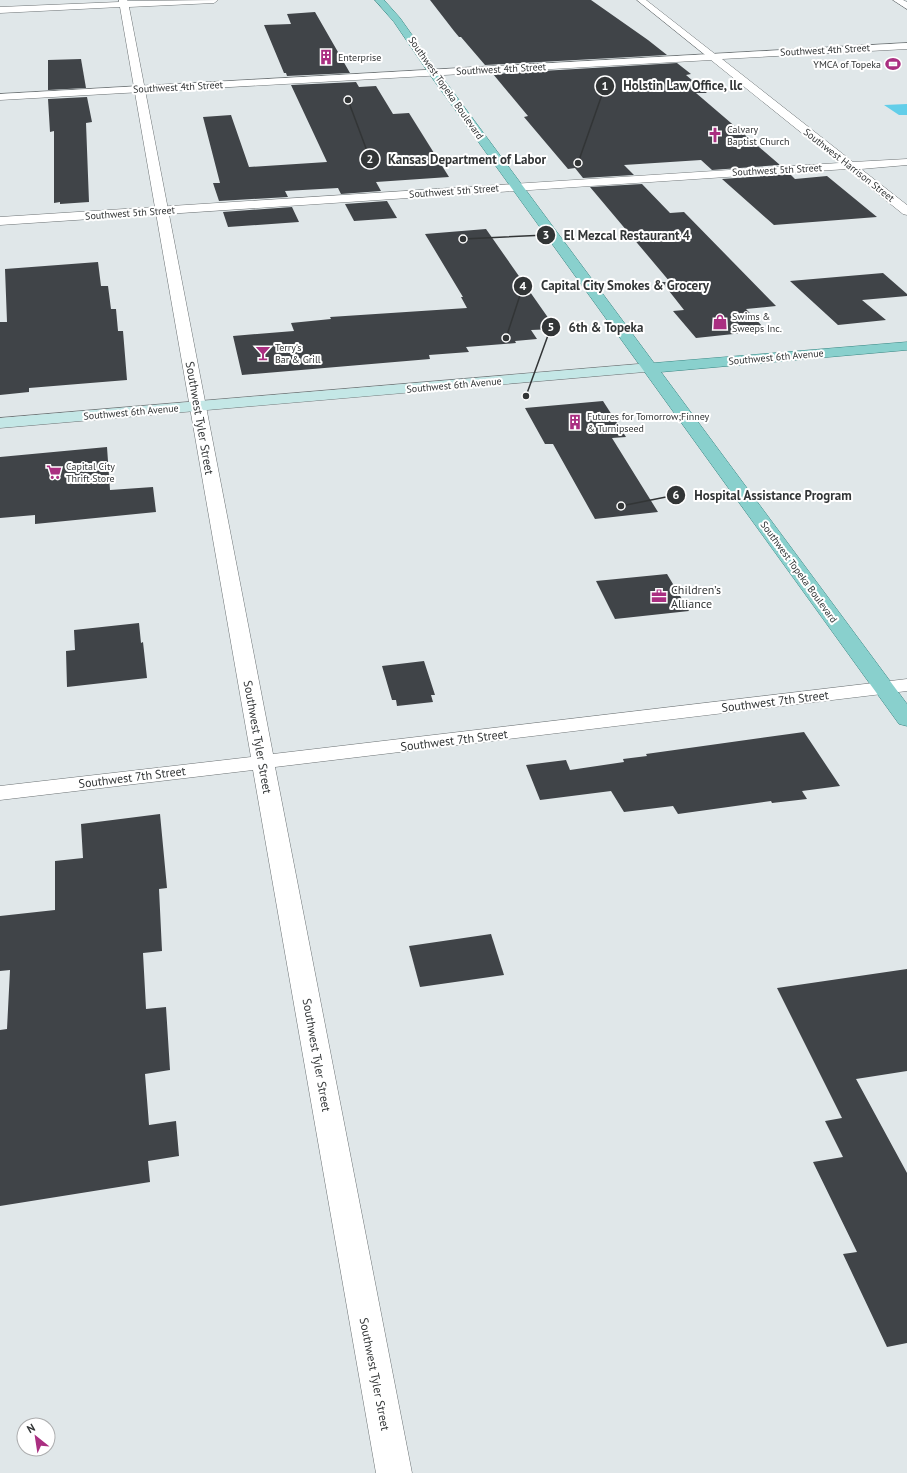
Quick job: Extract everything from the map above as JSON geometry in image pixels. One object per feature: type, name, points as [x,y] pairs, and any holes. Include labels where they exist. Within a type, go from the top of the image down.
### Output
[{"type":"main road","name":"Southwest Topeka Boulevard","points":[[379,0],[397,20],[434,73],[907,719]]},
{"type":"main road","name":"Southwest 6th Avenue","points":[[0,423],[907,346]]},
{"type":"street","points":[[0,10],[124,2],[214,0]]},
{"type":"street","name":"Southwest Harrison Street","points":[[641,0],[907,211]]},
{"type":"street","points":[[897,0],[907,6]]},
{"type":"street","name":"Southwest Tyler Street","points":[[124,2],[394,1473]]},
{"type":"street","name":"Southwest 4th Street","points":[[0,97],[907,46]]},
{"type":"street","name":"Southwest 5th Street","points":[[0,221],[907,162]]},
{"type":"street","name":"Southwest 7th Street","points":[[0,793],[907,685]]},
{"type":"shaded area","points":[[907,104],[907,115],[899,115],[884,105]]},
{"type":"building","points":[[430,0],[591,0],[667,55],[485,65],[461,37],[459,37]]},
{"type":"building","points":[[315,12],[350,73],[287,76],[286,73],[284,73],[264,25],[291,24],[287,14]]},
{"type":"building","points":[[81,59],[86,88],[48,90],[48,60]]},
{"type":"building","points":[[677,63],[691,74],[686,75],[707,93],[696,93],[780,165],[712,170],[701,160],[624,165],[634,175],[583,178],[575,168],[568,169],[524,117],[528,116],[493,74]]},
{"type":"building","points":[[356,82],[359,87],[376,86],[393,114],[409,113],[449,177],[376,182],[381,191],[341,194],[338,188],[285,191],[288,197],[219,201],[213,183],[220,183],[203,117],[231,115],[249,167],[327,162],[291,85]]},
{"type":"building","points":[[87,97],[92,122],[86,123],[89,202],[54,203],[54,131],[50,132],[48,99]]},
{"type":"building","points":[[790,174],[795,179],[827,176],[877,217],[774,225],[722,179]]},
{"type":"building","points":[[642,184],[670,213],[684,212],[776,306],[746,309],[764,328],[740,330],[743,333],[696,338],[673,311],[684,310],[662,282],[670,282],[590,187]]},
{"type":"building","points":[[387,201],[397,218],[354,221],[345,204]]},
{"type":"building","points":[[292,207],[299,222],[228,227],[223,212]]},
{"type":"building","points":[[486,229],[556,329],[531,330],[537,339],[515,341],[516,343],[466,347],[469,352],[429,355],[430,359],[242,375],[233,336],[294,331],[291,323],[331,319],[330,317],[467,308],[461,297],[463,297],[425,234]]},
{"type":"building","points":[[98,262],[101,286],[108,286],[111,309],[116,309],[118,331],[123,331],[127,380],[29,388],[29,392],[0,395],[0,322],[7,322],[5,269]]},
{"type":"building","points":[[883,273],[907,294],[907,296],[862,300],[886,320],[838,325],[790,281]]},
{"type":"building","points":[[603,401],[626,437],[612,438],[658,512],[595,519],[553,444],[545,444],[525,408]]},
{"type":"building","name":"Capital City Thrift Store","points":[[107,447],[110,490],[153,487],[156,512],[35,524],[35,515],[0,518],[0,457]]},
{"type":"building","points":[[667,574],[689,611],[615,619],[596,581]]},
{"type":"building","points":[[139,623],[141,643],[143,642],[147,678],[67,687],[66,651],[75,650],[74,630]]},
{"type":"building","points":[[424,661],[435,695],[431,695],[433,702],[397,706],[396,700],[392,700],[382,666]]},
{"type":"building","points":[[804,732],[840,786],[802,791],[807,799],[772,803],[771,801],[678,814],[673,806],[624,812],[611,791],[540,800],[526,765],[566,760],[570,770],[624,762],[623,759],[647,756],[646,754]]},
{"type":"building","points":[[160,814],[167,888],[159,889],[162,951],[143,953],[146,1009],[166,1007],[170,1070],[145,1074],[149,1125],[176,1121],[179,1156],[148,1161],[150,1182],[0,1206],[0,1030],[7,1029],[10,970],[0,971],[0,916],[55,910],[55,861],[83,858],[81,824]]},
{"type":"building","points":[[491,934],[504,975],[420,987],[409,946]]},
{"type":"building","points":[[907,969],[907,1071],[856,1079],[907,1173],[907,1343],[887,1347],[843,1254],[857,1252],[813,1162],[843,1157],[825,1121],[842,1118],[777,988]]},
{"type":"place","name":"Enterprise","points":[[326,57]]},
{"type":"place","name":"YMCA of Topeka","points":[[893,64]]},
{"type":"place","name":"Kansas Department of Labor","points":[[348,100]]},
{"type":"place","name":"Calvary Baptist Church","points":[[715,135]]},
{"type":"place","name":"Holstin Law Office, llc","points":[[578,163]]},
{"type":"place","name":"El Mezcal Restaurant 4","points":[[463,239]]},
{"type":"place","name":"Swims & Sweeps Inc.","points":[[720,322]]},
{"type":"place","name":"Capital City Smokes & Grocery","points":[[506,338]]},
{"type":"place","name":"Terry's Bar & Grill","points":[[263,353]]},
{"type":"place","name":"6th & Topeka","points":[[526,396]]},
{"type":"place","name":"Futures for Tomorrow;Finney & Turnipseed","points":[[575,422]]},
{"type":"place","name":"Capital City Thrift Store","points":[[54,472]]},
{"type":"place","name":"Hospital Assistance Program","points":[[621,506]]},
{"type":"place","name":"Children’s Alliance","points":[[659,596]]}]
